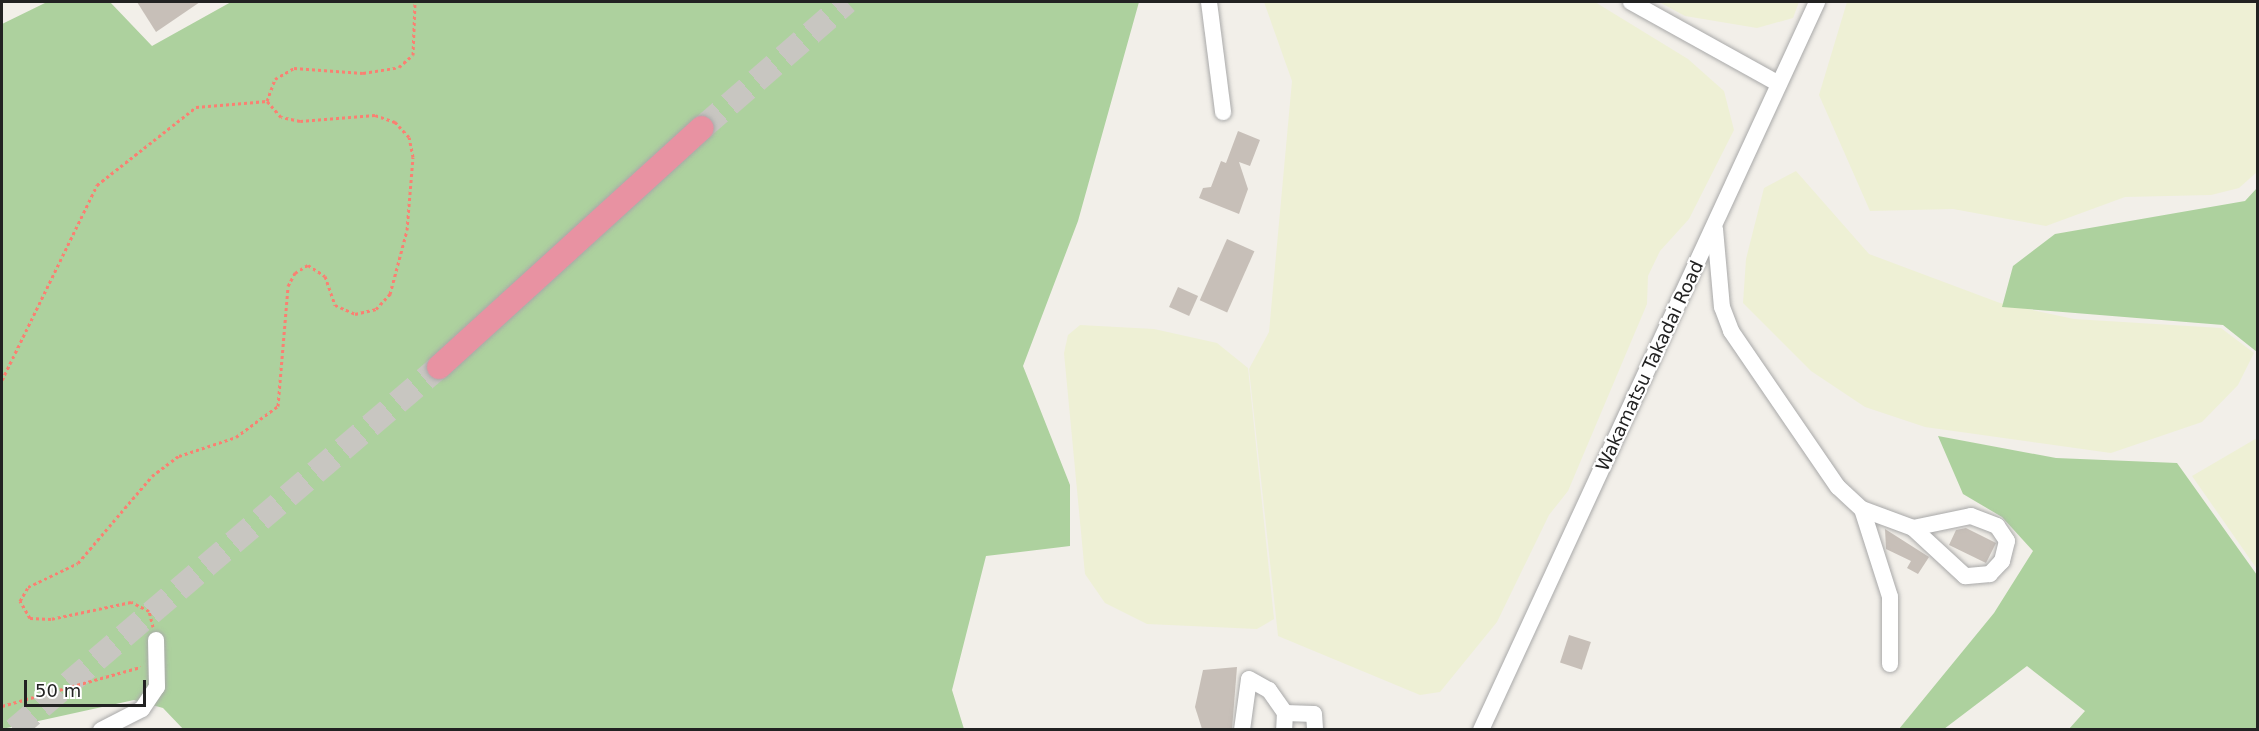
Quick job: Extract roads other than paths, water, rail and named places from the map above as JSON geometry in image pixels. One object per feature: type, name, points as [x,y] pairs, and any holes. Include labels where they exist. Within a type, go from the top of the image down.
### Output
[{"type":"highway","points":[[439,366],[702,128]]},
{"type":"street","points":[[1209,2],[1223,112]]},
{"type":"street","points":[[1631,2],[1779,84]]},
{"type":"street","name":"Wakamatsu Takadai Road","points":[[1481,729],[1817,2]]},
{"type":"street","points":[[1715,225],[1722,307],[1731,331],[1838,487],[1862,509],[1913,528],[1965,576],[1990,574],[2002,561],[2007,541],[1997,526],[1971,516],[1913,528]]},
{"type":"street","points":[[1862,509],[1890,597],[1890,664]]},
{"type":"street","points":[[101,729],[124,725],[157,687],[156,640]]},
{"type":"street","points":[[1242,729],[1248,679],[1269,690],[1285,721],[1314,714],[1315,729]]},
{"type":"tunnel","points":[[702,128],[847,2]]},
{"type":"tunnel","points":[[14,730],[439,367]]}]
